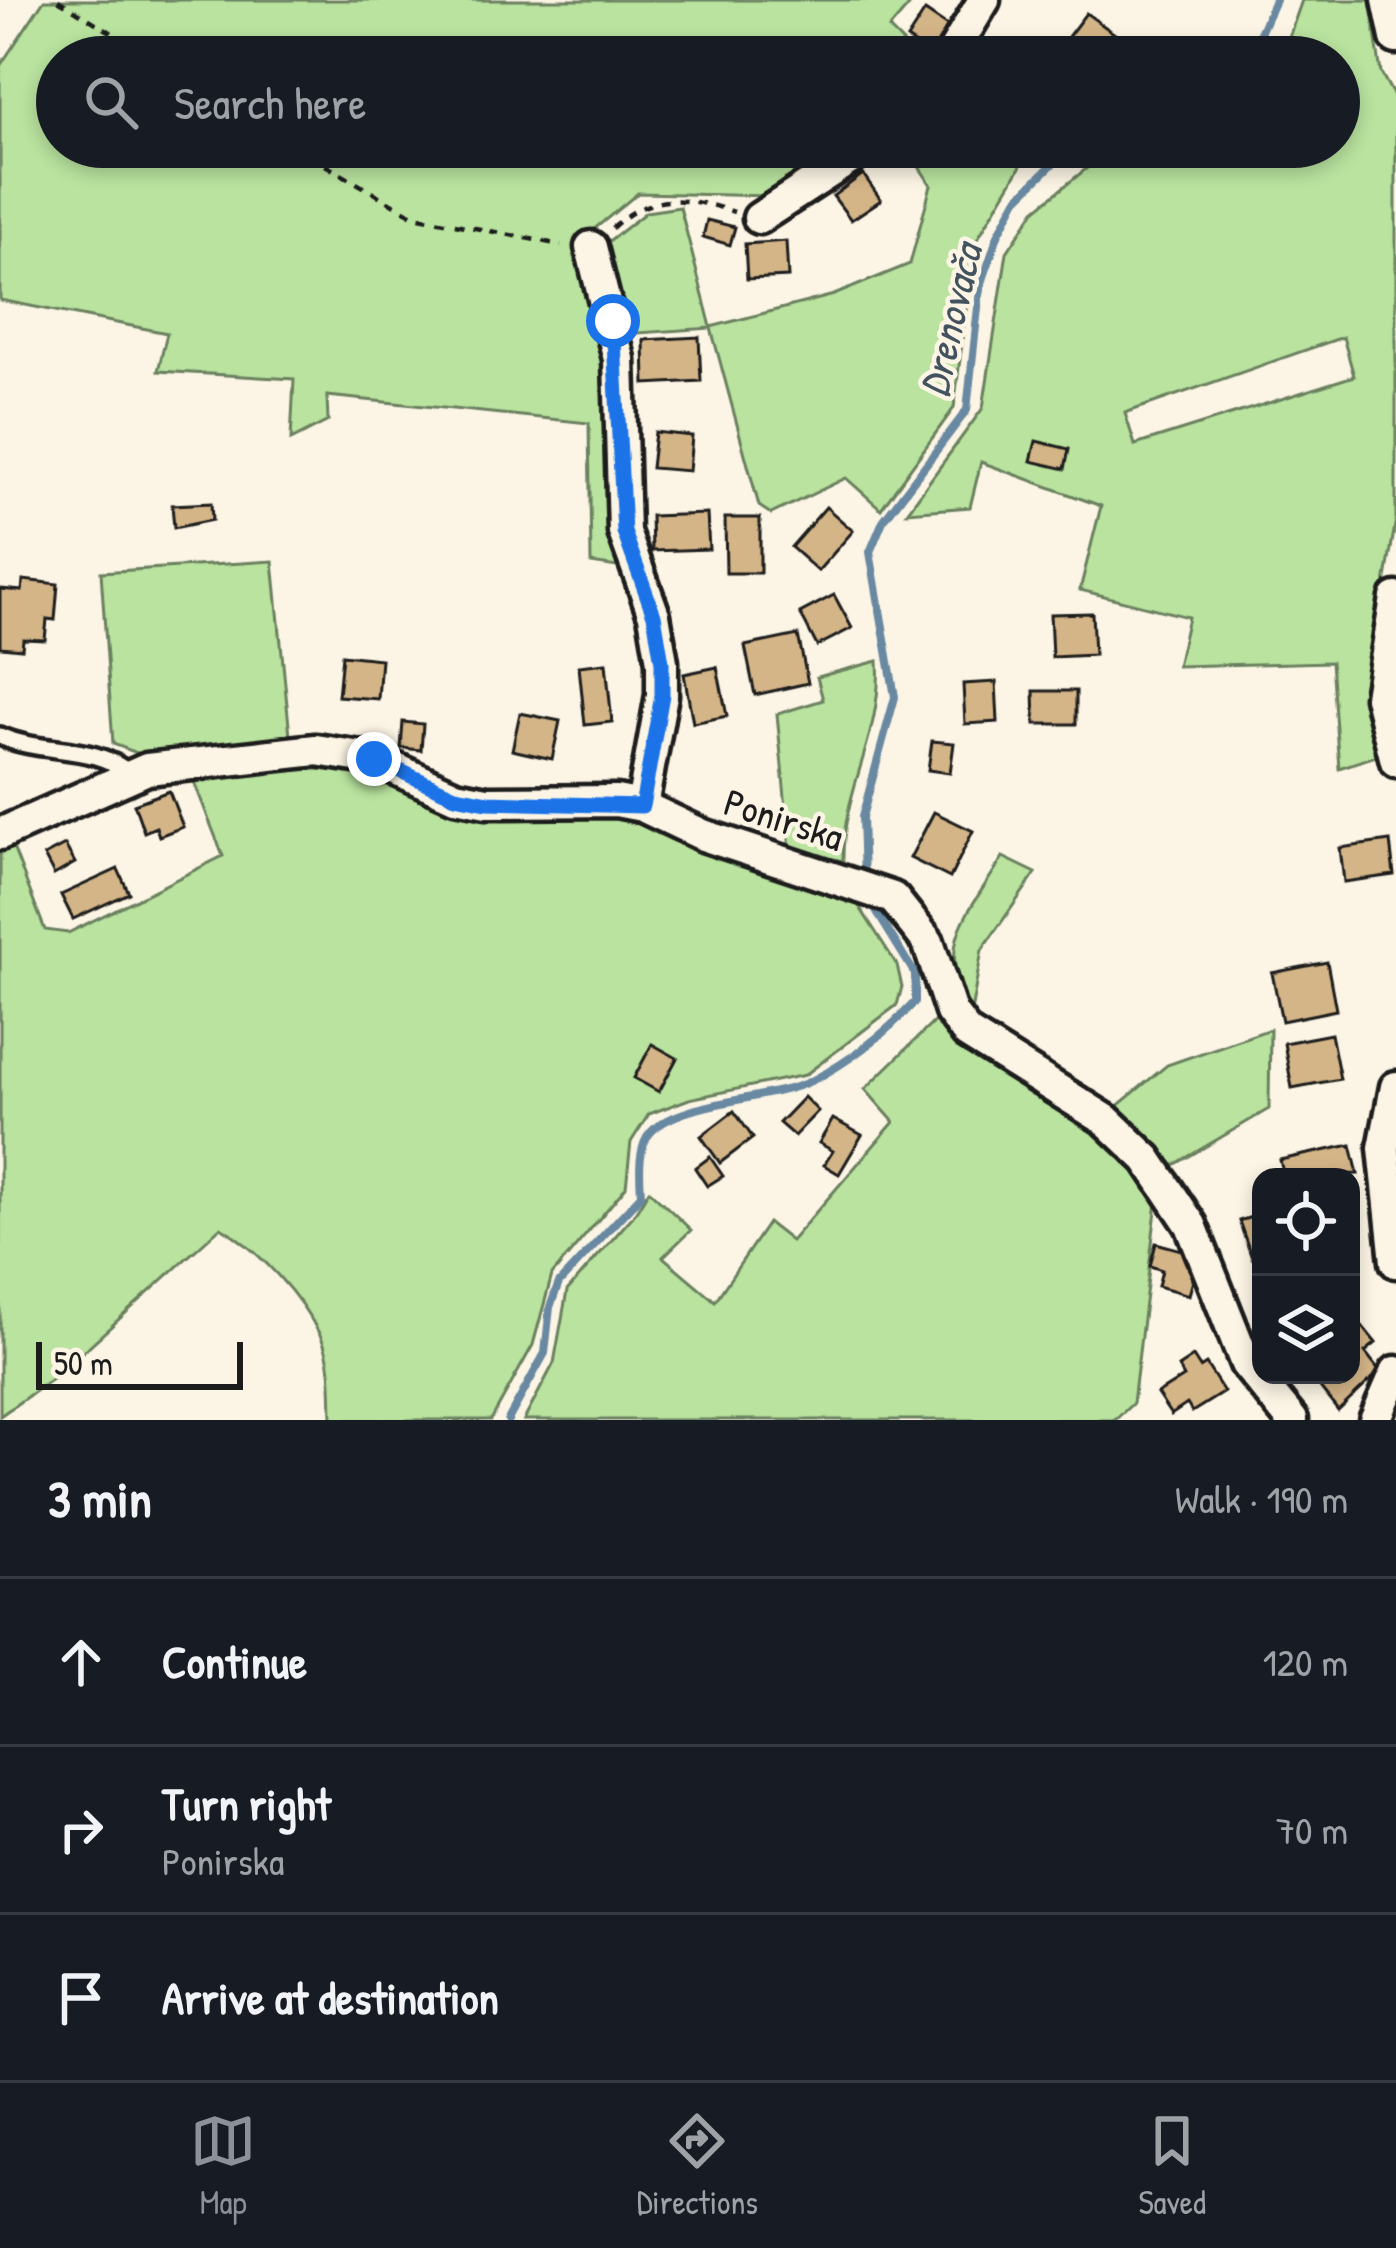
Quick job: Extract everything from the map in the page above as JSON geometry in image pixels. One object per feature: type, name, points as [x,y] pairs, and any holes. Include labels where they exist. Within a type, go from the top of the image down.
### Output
[{"type":"street","points":[[963,36],[984,0]]},
{"type":"street","points":[[1388,0],[1396,38]]},
{"type":"street","points":[[759,218],[836,168]]},
{"type":"street","points":[[592,247],[619,359],[624,532],[654,615],[662,662],[662,695],[642,806]]},
{"type":"street","points":[[1396,598],[1379,698],[1396,761]]},
{"type":"street","name":"Ponirska","points":[[0,835],[130,774],[334,750],[374,759],[455,796],[642,806],[703,835],[893,898],[928,942],[951,1012],[967,1033],[1106,1120],[1147,1159],[1191,1225],[1246,1364],[1292,1420]]},
{"type":"street","points":[[1396,1087],[1384,1148],[1396,1262]]},
{"type":"street","points":[[1375,1420],[1396,1372]]},
{"type":"lane","points":[[0,736],[39,749],[107,758],[130,774]]},
{"type":"path","points":[[58,0],[117,36]]},
{"type":"path","points":[[331,168],[414,215],[578,250],[592,247],[645,202],[689,200],[759,218]]},
{"type":"green space","points":[[44,0],[914,0],[889,29],[896,36],[36,36],[36,168],[819,168],[773,196],[638,193],[582,239],[608,358],[607,506],[617,567],[591,563],[589,423],[327,396],[328,421],[291,440],[294,379],[158,371],[167,333],[0,300],[0,66]]},
{"type":"green space","points":[[1302,0],[1370,0],[1381,73],[1396,100],[1396,519],[1364,710],[1379,755],[1339,768],[1331,662],[1177,666],[1188,617],[1080,590],[1101,506],[981,462],[970,507],[907,512],[983,408],[1007,252],[1035,210],[1087,168],[1360,168],[1360,36],[1289,36]],"holes":[[[1343,337],[1354,376],[1135,445],[1125,413]]]},
{"type":"green space","points":[[920,168],[1020,168],[974,245],[954,408],[881,509],[846,478],[771,514],[759,506],[711,328],[624,334],[601,247],[646,212],[680,207],[711,327],[834,295],[910,264],[931,185]]},
{"type":"green space","points":[[273,561],[291,746],[150,758],[113,744],[101,572]]},
{"type":"green space","points":[[878,661],[874,713],[849,809],[843,861],[790,850],[777,714],[823,700],[817,677]]},
{"type":"green space","points":[[349,768],[393,778],[465,813],[502,820],[624,818],[855,900],[897,965],[902,987],[897,1005],[805,1075],[689,1099],[649,1114],[631,1142],[626,1187],[552,1275],[533,1345],[491,1420],[332,1420],[328,1357],[313,1321],[264,1261],[221,1227],[56,1376],[0,1416],[0,848],[12,845],[45,930],[68,933],[223,856],[191,774]]},
{"type":"green space","points":[[1003,857],[1036,873],[982,950],[971,1012],[960,988],[955,949],[967,914]]},
{"type":"green space","points":[[938,1018],[988,1059],[1088,1122],[1158,1193],[1133,1403],[1115,1420],[524,1420],[554,1363],[567,1291],[633,1216],[649,1190],[691,1230],[663,1257],[715,1301],[768,1223],[791,1241],[894,1122],[865,1089]]},
{"type":"green space","points":[[1270,1029],[1269,1109],[1174,1165],[1116,1107],[1167,1065]]},
{"type":"building","points":[[925,11],[953,30],[949,36],[909,36]]},
{"type":"building","points":[[1086,13],[1115,34],[1114,36],[1069,36]]},
{"type":"building","points":[[863,174],[881,200],[851,220],[833,196]]},
{"type":"building","points":[[707,220],[735,227],[730,245],[703,237]]},
{"type":"building","points":[[786,241],[788,277],[747,279],[745,244]]},
{"type":"building","points":[[699,337],[701,381],[645,384],[644,340]]},
{"type":"building","points":[[655,432],[692,436],[689,471],[651,468]]},
{"type":"building","points":[[1036,441],[1069,449],[1065,469],[1031,461]]},
{"type":"building","points":[[211,503],[212,520],[174,528],[172,505]]},
{"type":"building","points":[[826,507],[853,531],[818,571],[791,547]]},
{"type":"building","points":[[707,514],[709,549],[652,551],[651,516]]},
{"type":"building","points":[[725,518],[760,518],[760,573],[726,573]]},
{"type":"building","points":[[23,580],[58,584],[55,620],[47,619],[45,640],[23,639],[22,649],[0,647],[0,589],[22,591]]},
{"type":"building","points":[[834,595],[852,628],[817,646],[800,613]]},
{"type":"building","points":[[1092,613],[1094,655],[1052,657],[1050,614]]},
{"type":"building","points":[[798,635],[808,683],[755,695],[745,646]]},
{"type":"building","points":[[342,655],[381,659],[378,699],[338,696]]},
{"type":"building","points":[[606,663],[612,722],[585,725],[579,666]]},
{"type":"building","points":[[717,667],[727,716],[693,723],[684,674]]},
{"type":"building","points":[[996,682],[998,722],[965,724],[963,684]]},
{"type":"building","points":[[1034,691],[1076,691],[1076,724],[1035,724]]},
{"type":"building","points":[[520,713],[560,721],[552,759],[512,750]]},
{"type":"building","points":[[403,722],[423,724],[421,750],[401,748]]},
{"type":"building","points":[[932,741],[954,743],[950,773],[928,770]]},
{"type":"building","points":[[169,791],[183,827],[159,836],[156,827],[144,832],[134,804]]},
{"type":"building","points":[[934,812],[973,831],[950,878],[910,858]]},
{"type":"building","points":[[1390,841],[1394,875],[1344,882],[1340,848]]},
{"type":"building","points":[[65,845],[75,863],[54,875],[44,856]]},
{"type":"building","points":[[118,869],[129,893],[73,919],[61,895]]},
{"type":"building","points":[[1327,962],[1336,1010],[1282,1021],[1272,973]]},
{"type":"building","points":[[1331,1034],[1340,1079],[1292,1088],[1284,1043]]},
{"type":"building","points":[[652,1044],[677,1058],[659,1092],[634,1078]]},
{"type":"building","points":[[804,1097],[818,1111],[794,1136],[779,1123]]},
{"type":"building","points":[[734,1111],[753,1138],[720,1163],[701,1136]]},
{"type":"building","points":[[833,1119],[862,1135],[839,1174],[824,1165],[833,1151],[819,1143]]},
{"type":"building","points":[[1351,1145],[1357,1168],[1282,1168],[1280,1160]]},
{"type":"building","points":[[710,1157],[723,1176],[707,1186],[695,1168]]},
{"type":"building","points":[[1252,1217],[1252,1258],[1239,1221]]},
{"type":"building","points":[[1156,1243],[1200,1255],[1189,1295],[1158,1286],[1162,1270],[1150,1266]]},
{"type":"building","points":[[1360,1323],[1376,1343],[1365,1352],[1380,1371],[1338,1411],[1320,1388],[1360,1384]]},
{"type":"building","points":[[1193,1357],[1200,1368],[1206,1364],[1224,1392],[1192,1412],[1187,1404],[1171,1415],[1157,1394],[1184,1377],[1178,1367]]},
{"type":"waterway","name":"Drenovača","points":[[1259,36],[1275,0]]},
{"type":"waterway","name":"Drenovača","points":[[864,880],[862,817],[895,697],[870,552],[883,521],[967,410],[980,289],[998,235],[1017,199],[1049,168]]},
{"type":"waterway","name":"Drenovača","points":[[508,1420],[545,1353],[550,1307],[559,1283],[641,1195],[641,1154],[651,1132],[683,1113],[811,1081],[866,1046],[915,1002],[915,974],[866,895]]},
{"type":"route","points":[[374,759],[455,796],[488,802],[616,801],[642,806],[662,695],[662,662],[654,615],[624,532],[619,359],[613,321]]}]
